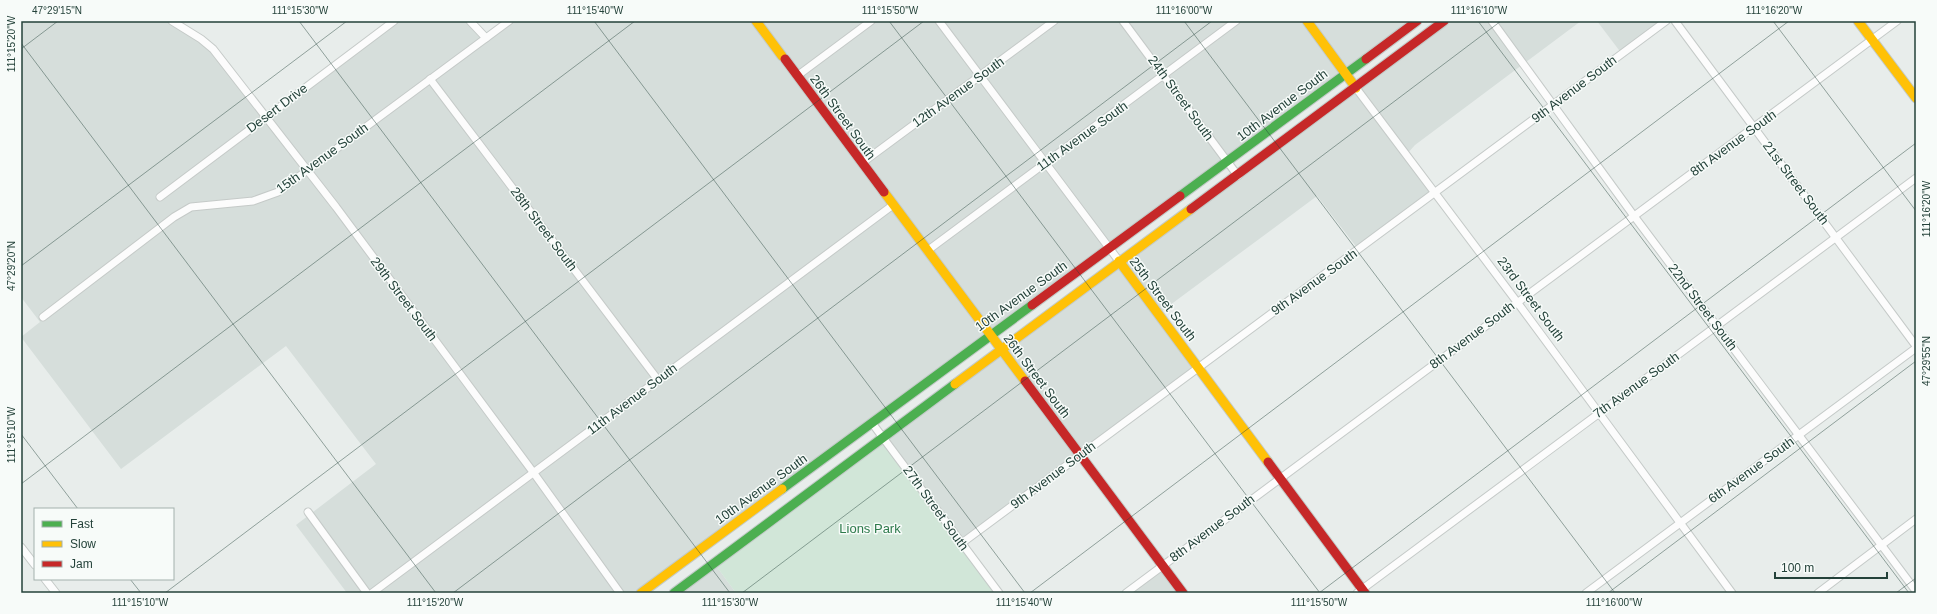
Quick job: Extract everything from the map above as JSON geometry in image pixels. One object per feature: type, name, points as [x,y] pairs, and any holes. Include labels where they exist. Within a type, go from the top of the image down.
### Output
[{"type":"main road","name":"26th Street South","points":[[756,21],[1000,350],[1183,593]]},
{"type":"main road","name":"23rd Street South","points":[[1307,21],[1356,88]]},
{"type":"main road","name":"10th Avenue South","points":[[641,593],[989,335],[1228,162],[1416,21]]},
{"type":"main road","points":[[674,593],[1119,261],[1238,176],[1444,21]]},
{"type":"main road","points":[[1858,21],[1916,98]]},
{"type":"main road","name":"25th Street South","points":[[1119,261],[1280,478],[1362,592]]},
{"type":"street","name":"29th Street South","points":[[172,21],[201,39],[213,49],[306,171],[336,207],[533,472],[620,593]]},
{"type":"street","points":[[178,26],[185,21]]},
{"type":"street","name":"Desert Drive","points":[[160,197],[394,21]]},
{"type":"street","points":[[470,21],[486,38]]},
{"type":"street","name":"15th Avenue South","points":[[43,317],[190,207],[253,201],[278,192],[509,21]]},
{"type":"street","points":[[797,76],[871,21]]},
{"type":"street","name":"25th Street South","points":[[939,21],[1119,261]]},
{"type":"street","name":"12th Avenue South","points":[[862,163],[1054,21]]},
{"type":"street","name":"24th Street South","points":[[1123,21],[1238,176]]},
{"type":"street","name":"11th Avenue South","points":[[927,251],[1236,21]]},
{"type":"street","name":"22nd Street South","points":[[1492,21],[1634,216],[1718,325],[1916,591]]},
{"type":"street","name":"9th Avenue South","points":[[962,543],[1666,21]]},
{"type":"street","name":"21st Street South","points":[[1675,21],[1916,347]]},
{"type":"street","name":"8th Avenue South","points":[[1126,593],[1897,21]]},
{"type":"street","name":"28th Street South","points":[[430,79],[658,380]]},
{"type":"street","name":"23rd Street South","points":[[1356,88],[1517,302],[1732,593]]},
{"type":"street","name":"7th Avenue South","points":[[1362,592],[1599,413],[1916,178]]},
{"type":"street","name":"11th Avenue South","points":[[372,593],[893,205]]},
{"type":"street","name":"6th Avenue South","points":[[1586,593],[1916,347]]},
{"type":"street","name":"27th Street South","points":[[872,423],[999,593]]},
{"type":"street","points":[[308,512],[368,593]]},
{"type":"street","points":[[1818,593],[1916,519]]},
{"type":"street","points":[[21,547],[34,564]]},
{"type":"street","points":[[46,580],[56,593]]},
{"type":"shaded area","points":[[21,21],[172,21],[201,39],[265,117],[394,21],[470,21],[486,38],[509,21],[1417,21],[641,593],[347,593],[296,525],[376,464],[286,346],[121,469],[21,337],[40,322],[21,297]]},
{"type":"shaded area","points":[[1444,21],[1581,21],[1415,145],[1407,154],[1435,192],[1358,249],[1317,196],[1158,314],[1198,367],[962,543],[883,437]]},
{"type":"shaded area","points":[[1597,21],[1666,21],[1622,54]]},
{"type":"shaded area","points":[[714,563],[736,593],[674,593]]},
{"type":"shaded area","points":[[1162,565],[1183,593],[1125,593]]},
{"type":"green space","name":"Lions Park","points":[[883,437],[999,593],[736,593],[714,563]]},
{"type":"traffic: fast","points":[[1180,196],[1366,59]]},
{"type":"traffic: fast","points":[[782,489],[1032,305]]},
{"type":"traffic: fast","points":[[674,593],[955,384]]},
{"type":"traffic: slow","points":[[756,21],[782,56]]},
{"type":"traffic: slow","points":[[1307,21],[1356,88]]},
{"type":"traffic: slow","points":[[1858,21],[1916,98]]},
{"type":"traffic: slow","points":[[884,192],[1025,381]]},
{"type":"traffic: slow","points":[[955,384],[1191,209]]},
{"type":"traffic: slow","points":[[1119,261],[1268,462]]},
{"type":"traffic: slow","points":[[641,593],[782,489]]},
{"type":"traffic: jam","points":[[1366,59],[1417,21]]},
{"type":"traffic: jam","points":[[1191,209],[1444,21]]},
{"type":"traffic: jam","points":[[785,59],[884,192]]},
{"type":"traffic: jam","points":[[1032,305],[1180,196]]},
{"type":"traffic: jam","points":[[1025,381],[1183,593]]},
{"type":"traffic: jam","points":[[1268,462],[1365,593]]}]
